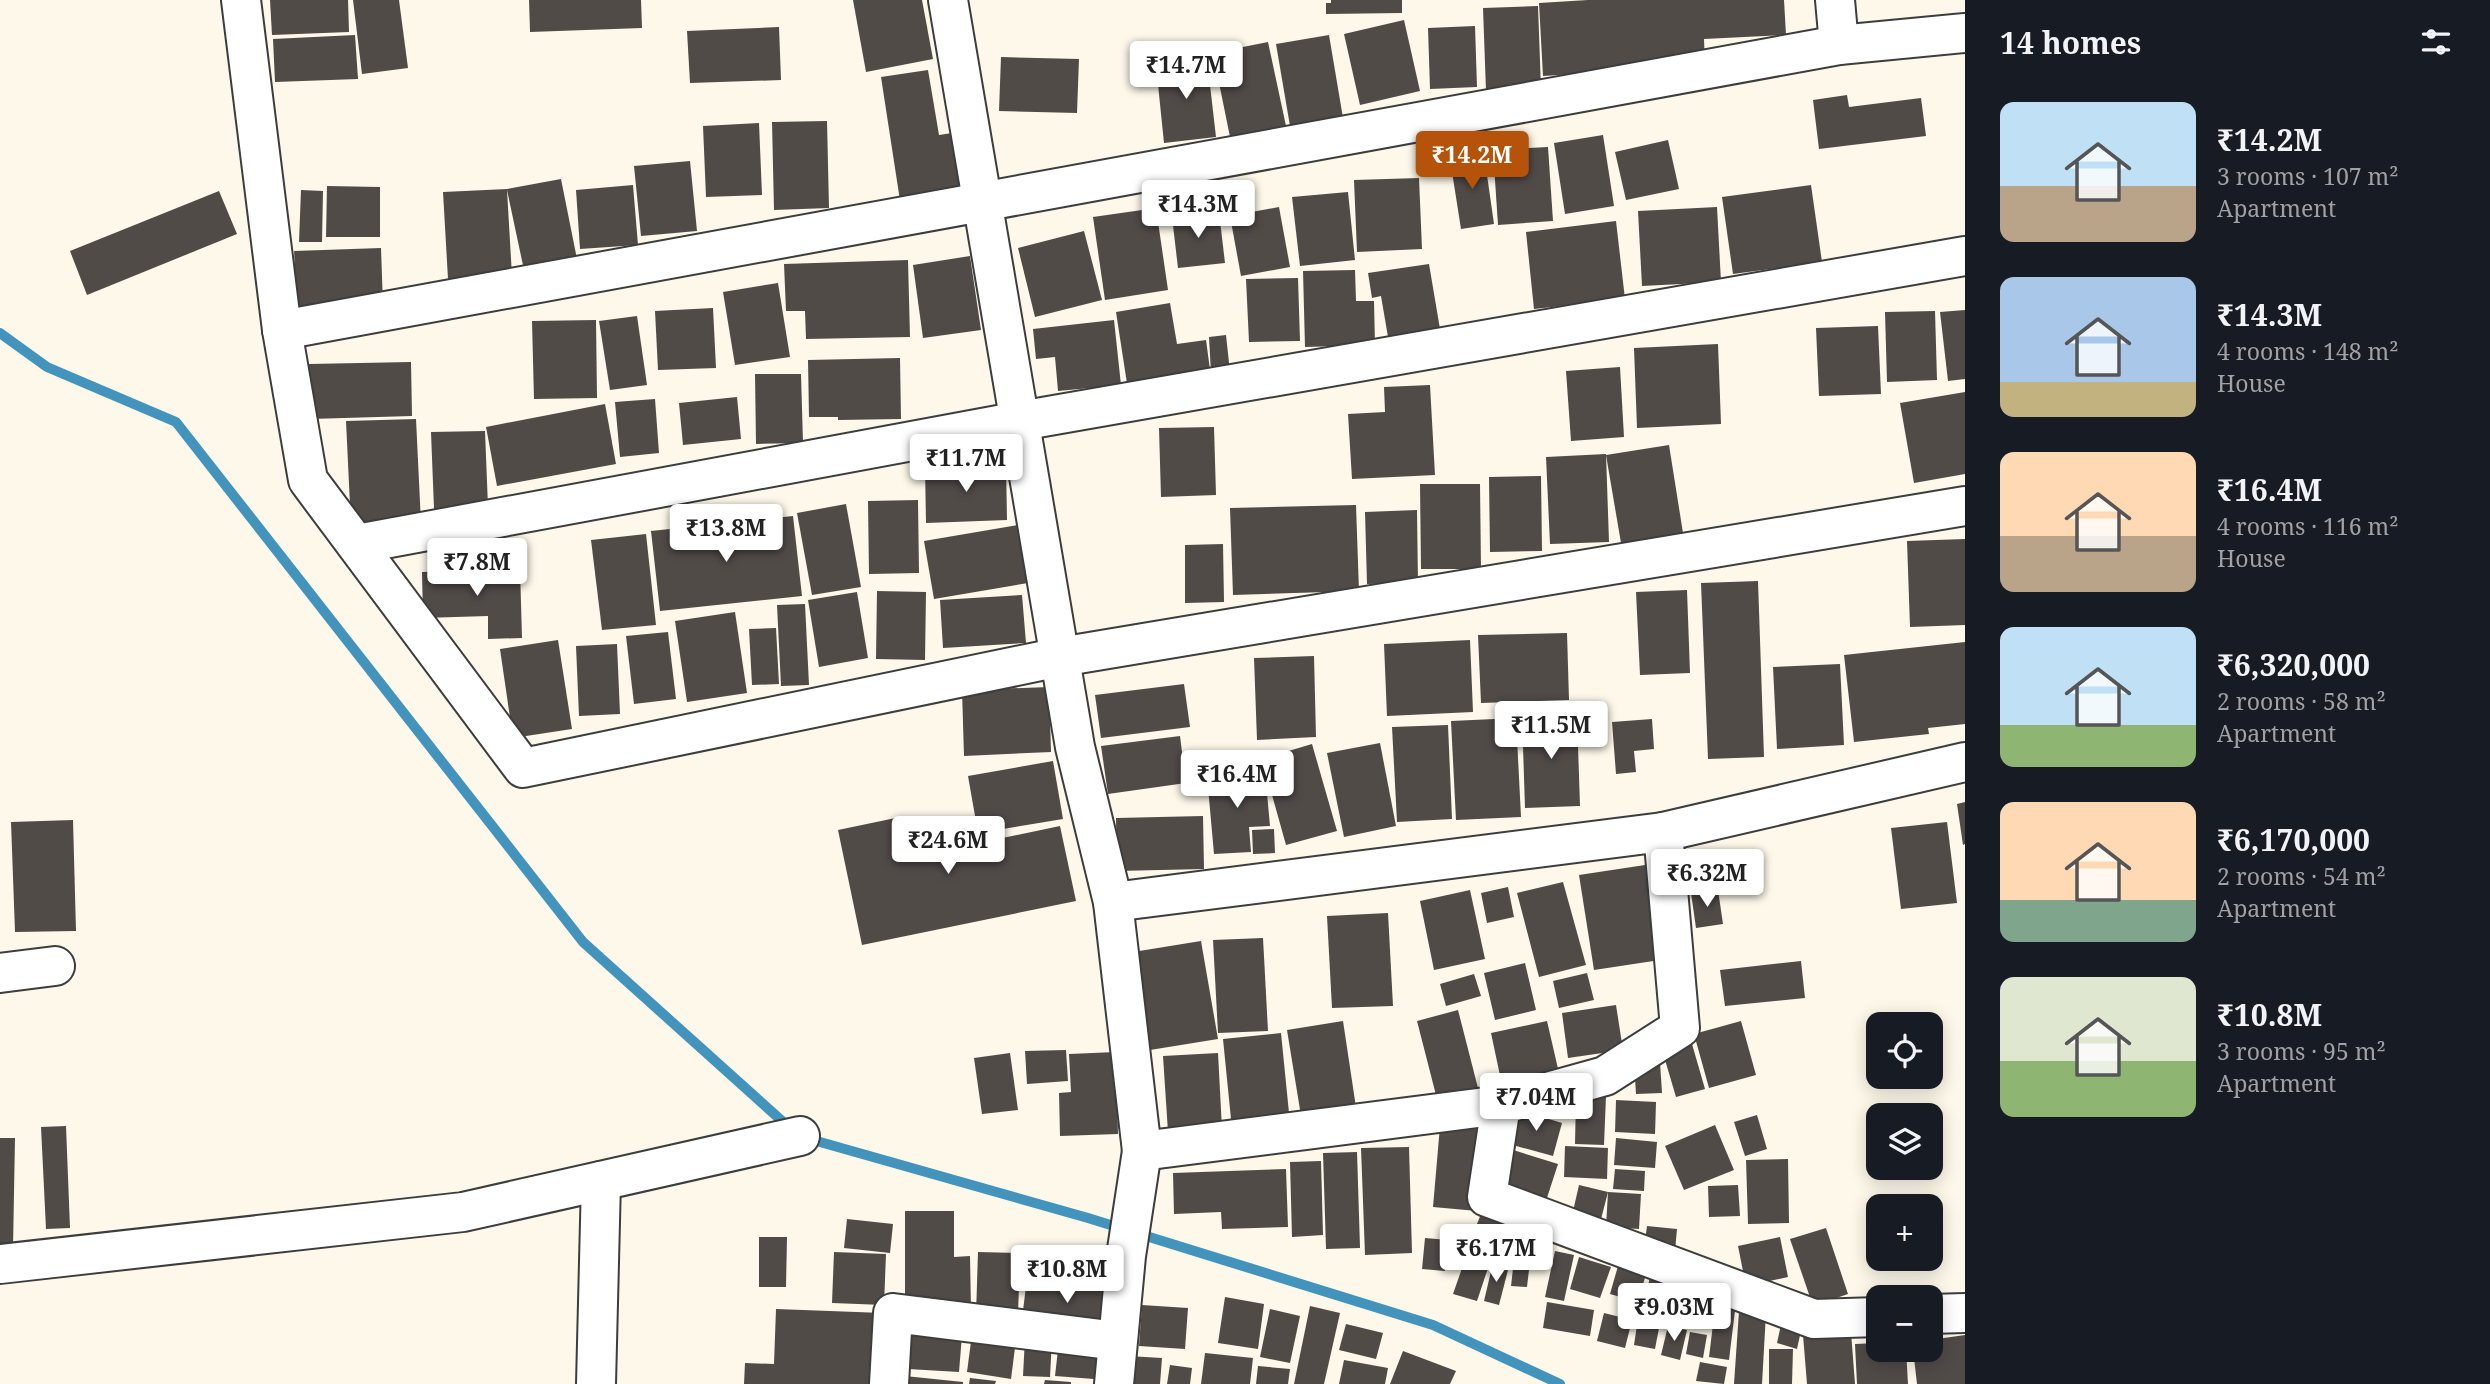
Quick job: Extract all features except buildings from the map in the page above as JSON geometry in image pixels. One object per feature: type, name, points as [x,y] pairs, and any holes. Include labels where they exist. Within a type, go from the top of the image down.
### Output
[{"type":"street","points":[[241,0],[282,330],[308,480],[523,768],[1060,657],[1965,506]]},
{"type":"street","points":[[948,0],[1075,747],[1113,902],[1142,1151],[1126,1256],[1114,1384]]},
{"type":"street","points":[[1835,0],[1839,45]]},
{"type":"street","points":[[282,330],[1839,45],[1965,33]]},
{"type":"street","points":[[357,544],[1020,421],[1965,256]]},
{"type":"street","points":[[1113,902],[1663,832],[1965,762]]},
{"type":"street","points":[[1142,1151],[1501,1105],[1605,1076],[1680,1028],[1663,832]]},
{"type":"street","points":[[0,973],[55,966]]},
{"type":"street","points":[[1501,1105],[1487,1197],[1814,1319],[1866,1317]]},
{"type":"street","points":[[0,1264],[463,1212],[800,1136]]},
{"type":"street","points":[[596,1384],[601,1181]]},
{"type":"street","points":[[889,1384],[893,1313],[1117,1341]]},
{"type":"street","points":[[1943,1314],[1965,1313]]},
{"type":"waterway","points":[[0,333],[47,367],[176,422],[583,942],[792,1130]]},
{"type":"waterway","points":[[806,1138],[1088,1218],[1433,1325],[1560,1384]]}]
